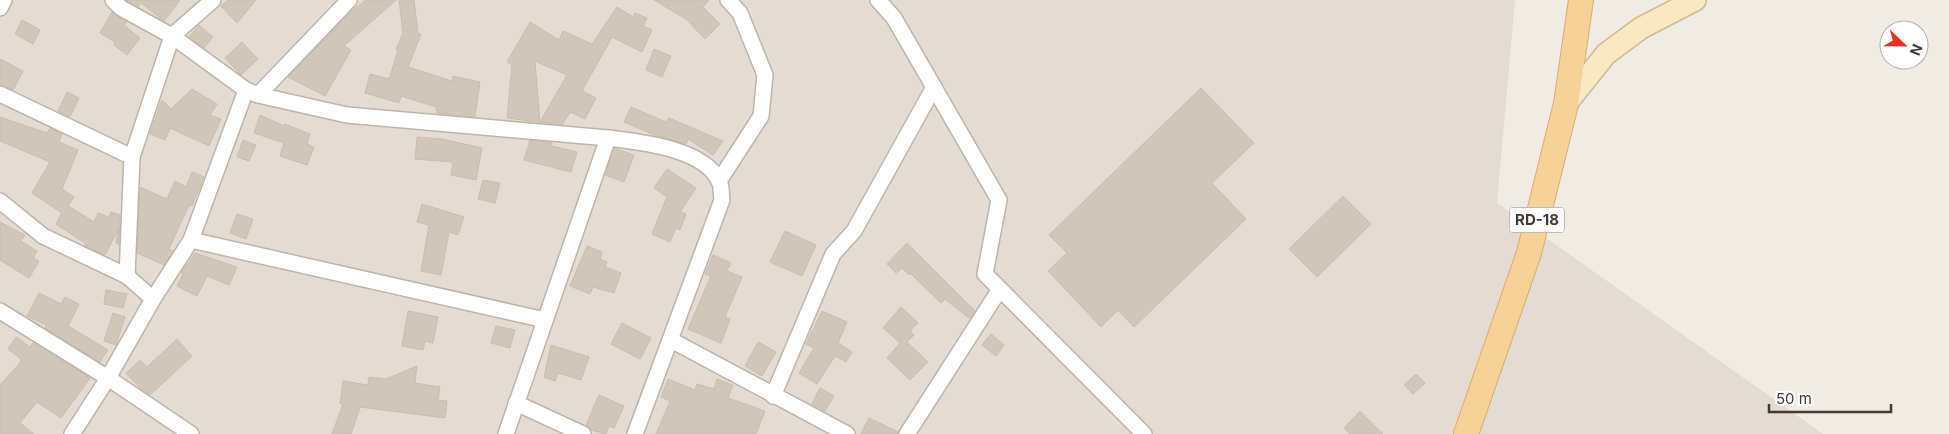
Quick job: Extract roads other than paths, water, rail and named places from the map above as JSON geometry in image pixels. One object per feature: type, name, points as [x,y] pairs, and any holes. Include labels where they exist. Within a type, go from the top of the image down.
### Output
[{"type":"main road","name":"RD-18","points":[[1466,434],[1529,253],[1566,104],[1582,0]]},
{"type":"main road","points":[[1566,104],[1606,54],[1641,28],[1695,0]]},
{"type":"street","points":[[0,8],[4,0]]},
{"type":"street","points":[[114,0],[121,8],[172,36],[252,92],[347,115],[608,138],[649,144],[679,152],[706,165],[719,181],[722,200],[635,434]]},
{"type":"street","points":[[128,276],[132,157],[172,36],[213,0]]},
{"type":"street","points":[[72,434],[108,378],[153,299],[191,240],[252,92],[349,0]]},
{"type":"street","points":[[719,181],[762,116],[765,75],[740,13],[728,0]]},
{"type":"street","points":[[878,0],[894,18],[999,200],[985,274],[1135,431]]},
{"type":"street","points":[[773,396],[833,254],[854,231],[934,87]]},
{"type":"street","points":[[0,94],[132,157]]},
{"type":"street","points":[[506,434],[608,138]]},
{"type":"street","points":[[0,201],[43,236],[128,276],[153,299]]},
{"type":"street","points":[[191,240],[545,320]]},
{"type":"street","points":[[907,434],[1000,289]]},
{"type":"street","points":[[0,311],[108,378],[191,434]]},
{"type":"street","points":[[671,340],[847,434]]},
{"type":"street","points":[[516,403],[583,434]]}]
